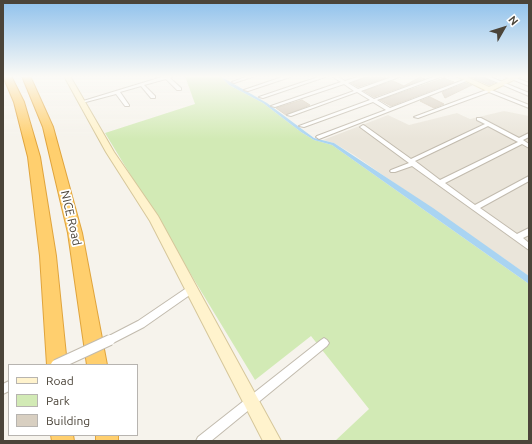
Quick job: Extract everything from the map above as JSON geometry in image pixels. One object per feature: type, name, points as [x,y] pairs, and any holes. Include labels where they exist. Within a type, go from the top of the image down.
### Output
[{"type":"highway","points":[[17,97],[34,157],[48,256],[57,364]]},
{"type":"highway","name":"NICE Road","points":[[36,97],[48,127],[72,218],[84,276],[97,364]]},
{"type":"street","points":[[79,97],[110,152],[154,219],[272,441]]},
{"type":"street","points":[[82,102],[100,97]]},
{"type":"street","points":[[121,97],[127,105]]},
{"type":"street","points":[[273,106],[302,97]]},
{"type":"street","points":[[288,115],[344,97]]},
{"type":"street","points":[[367,97],[390,110]]},
{"type":"street","points":[[302,126],[383,97]]},
{"type":"street","points":[[319,137],[424,97]]},
{"type":"street","points":[[416,117],[471,97]]},
{"type":"street","points":[[504,97],[529,108]]},
{"type":"street","points":[[479,118],[529,146]]},
{"type":"street","points":[[393,171],[489,124]]},
{"type":"street","points":[[363,126],[529,247]]},
{"type":"street","points":[[440,182],[529,136]]},
{"type":"street","points":[[475,208],[529,178]]},
{"type":"street","points":[[518,238],[529,231]]},
{"type":"street","points":[[59,364],[141,324],[191,289]]},
{"type":"street","points":[[202,441],[324,343]]},
{"type":"shaded area","points":[[504,111],[529,116],[529,276],[354,155],[334,143],[323,140],[388,115],[409,125],[457,113],[470,119]]},
{"type":"green space","points":[[192,97],[251,97],[263,103],[314,140],[332,145],[529,284],[529,441],[335,441],[369,409],[311,336],[255,380],[105,133],[195,104]]},
{"type":"water","points":[[251,97],[256,97],[267,103],[314,138],[334,143],[433,208],[529,276],[529,284],[332,145],[314,140],[263,103]]},
{"type":"building","points":[[390,97],[415,97],[391,106],[380,100]]},
{"type":"building","points":[[430,97],[444,104],[434,108],[420,101]]},
{"type":"building","points":[[302,100],[310,105],[286,115],[276,108]]}]
